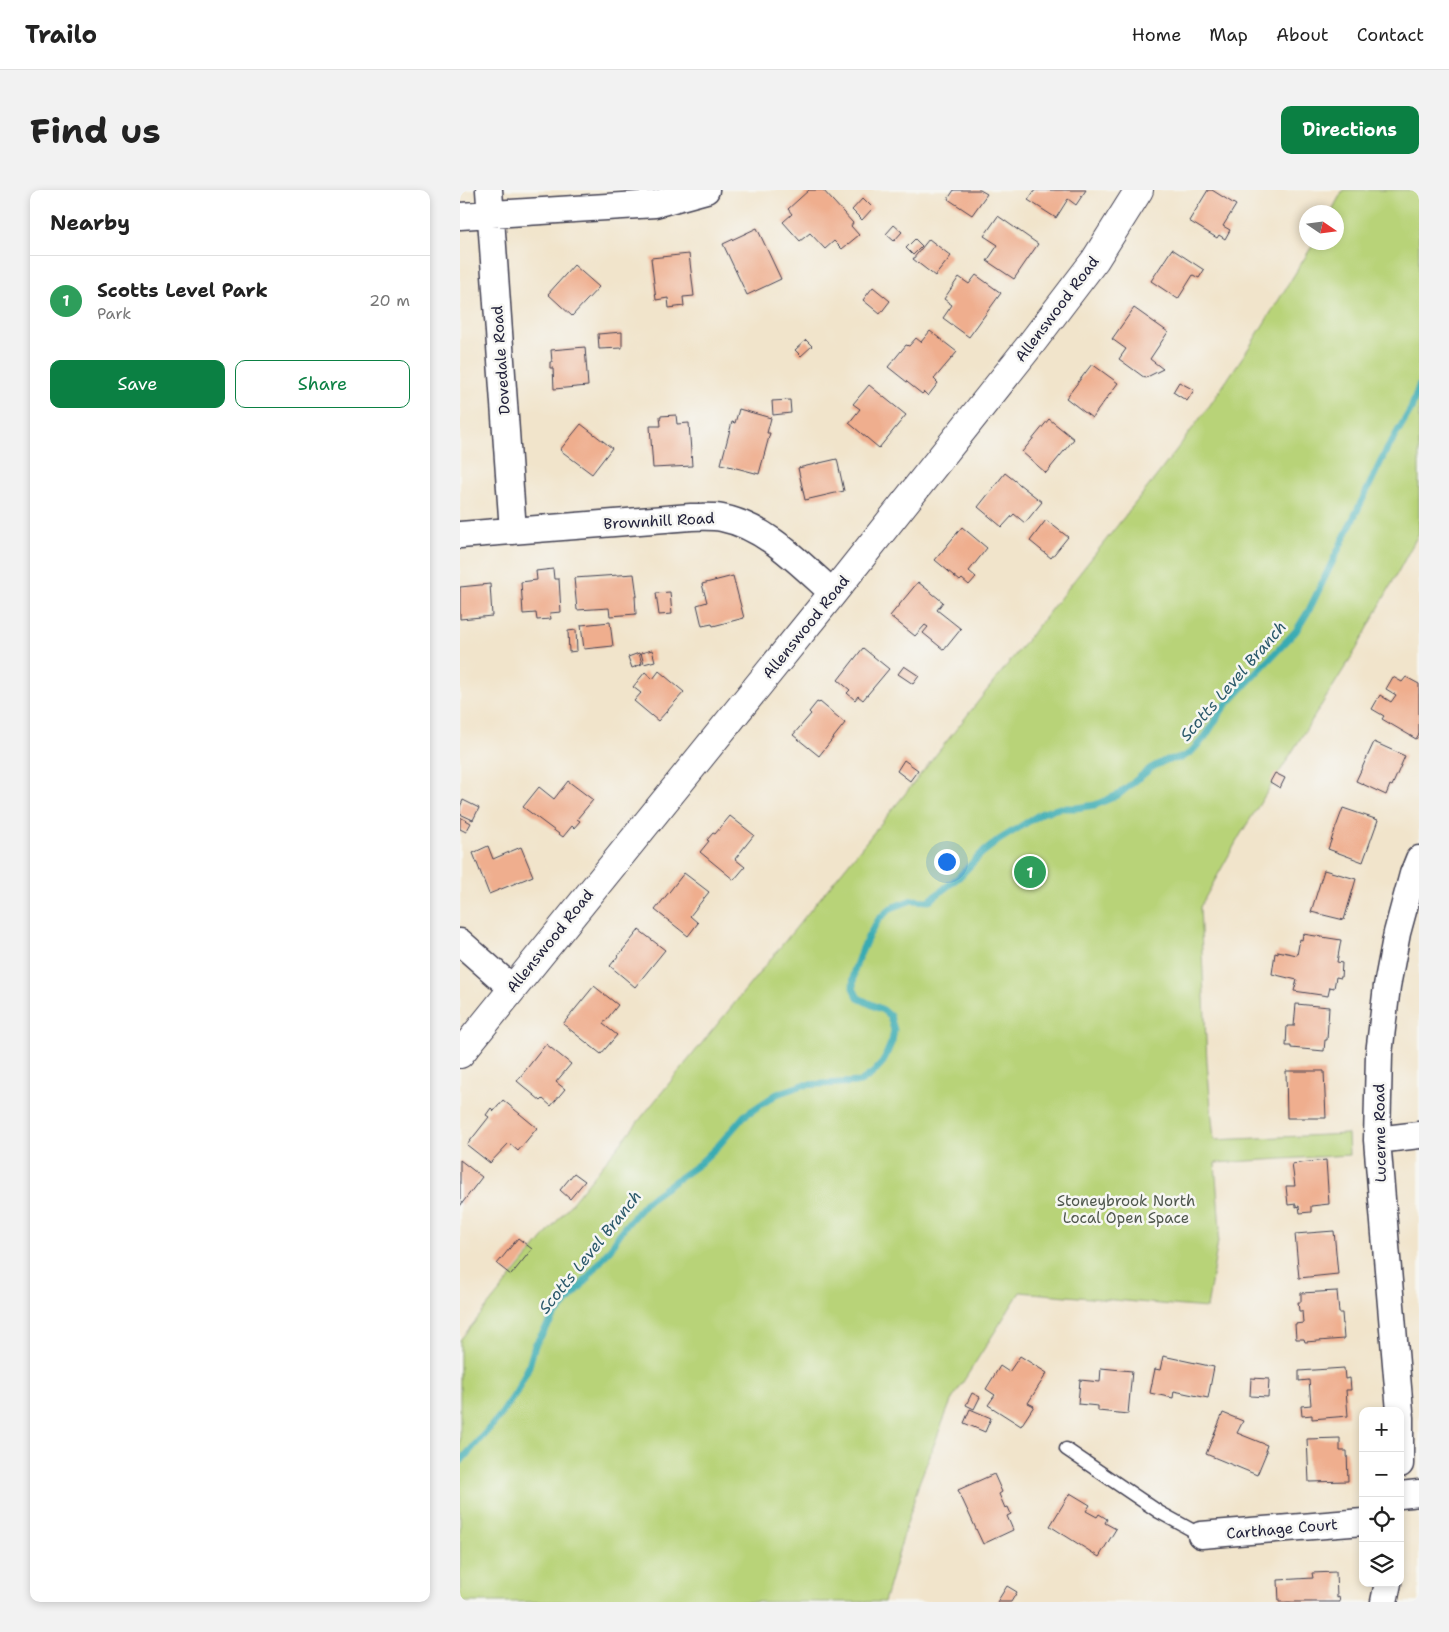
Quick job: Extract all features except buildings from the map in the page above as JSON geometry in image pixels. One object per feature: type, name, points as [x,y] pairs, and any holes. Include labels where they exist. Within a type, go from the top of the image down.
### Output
[{"type":"street","points":[[460,216],[490,202],[655,204],[706,190]]},
{"type":"street","name":"Allenswood Road","points":[[460,1054],[834,593],[1043,328],[1094,260],[1138,190]]},
{"type":"street","name":"Dovedale Road","points":[[490,202],[513,531]]},
{"type":"street","name":"Brownhill Road","points":[[460,534],[691,517],[720,518],[746,525],[769,538],[834,593]]},
{"type":"street","name":"Lucerne Road","points":[[1400,1407],[1377,1140],[1379,1054],[1387,986],[1397,932],[1419,859]]},
{"type":"street","points":[[460,942],[512,988]]},
{"type":"street","points":[[1377,1140],[1419,1135]]},
{"type":"street","points":[[1404,1495],[1419,1493]]},
{"type":"street","name":"Carthage Court","points":[[1201,1535],[1359,1522]]},
{"type":"street","points":[[1384,1602],[1387,1587]]},
{"type":"lane","points":[[1066,1449],[1159,1512],[1201,1535]]},
{"type":"green space","name":"Stoneybrook North Local Open Space","points":[[1343,190],[1419,190],[1419,533],[1357,648],[1239,837],[1200,907],[1207,1063],[1214,1140],[1348,1134],[1349,1155],[1215,1163],[1220,1229],[1207,1308],[1020,1292],[951,1401],[919,1483],[884,1602],[460,1602],[460,1340],[905,794],[1159,473],[1210,405],[1250,346],[1310,250],[1344,250],[1344,205],[1335,205]]},
{"type":"waterway","name":"Scotts Level Branch","points":[[460,1462],[500,1416],[517,1391],[529,1366],[535,1345],[552,1319],[581,1286],[611,1248],[622,1230],[648,1200],[699,1164],[719,1145],[744,1116],[777,1094],[803,1085],[860,1082],[873,1073],[883,1062],[892,1041],[894,1030],[890,1016],[883,1010],[858,998],[853,988],[854,971],[859,957],[879,919],[891,908],[912,900],[929,901],[959,877],[981,854],[999,840],[1042,813],[1060,808],[1095,805],[1118,795],[1151,768],[1166,760],[1181,758],[1190,753],[1205,737],[1224,707],[1296,631],[1309,610],[1385,453],[1411,409],[1419,386]]},
{"type":"place","name":"Scotts Level Park","points":[[1030,872]]}]
